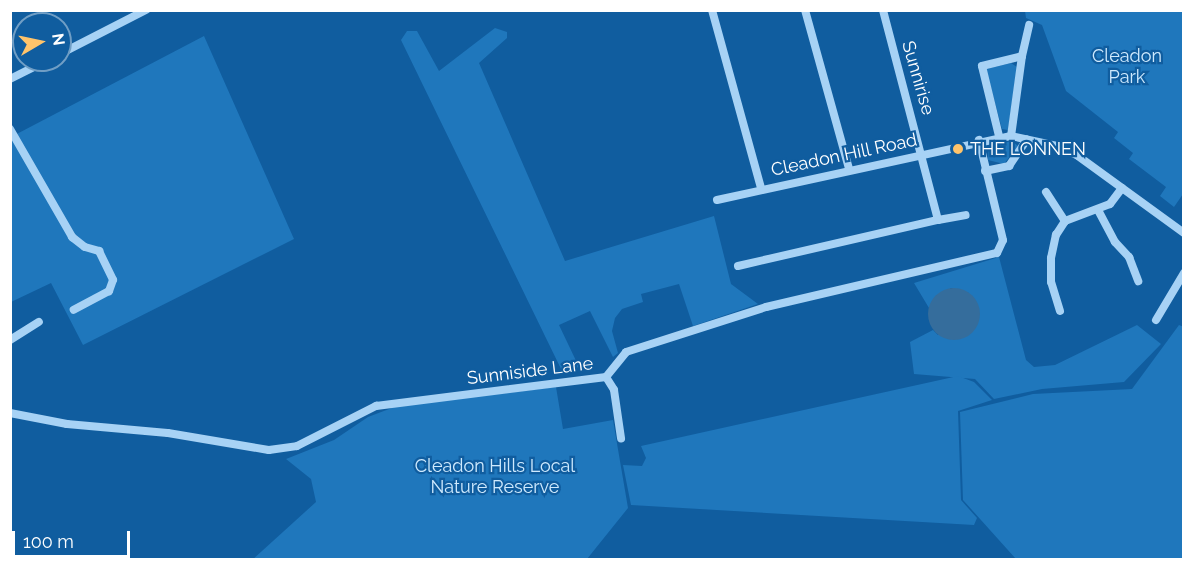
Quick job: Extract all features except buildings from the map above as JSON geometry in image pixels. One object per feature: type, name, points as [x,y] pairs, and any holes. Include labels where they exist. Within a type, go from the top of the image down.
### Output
[{"type":"street","points":[[72,47],[134,13],[146,10]]},
{"type":"street","points":[[712,10],[761,188]]},
{"type":"street","points":[[805,10],[849,169]]},
{"type":"street","name":"Sunnirise","points":[[883,10],[923,153],[938,220]]},
{"type":"street","points":[[1011,136],[1022,56],[1029,26]]},
{"type":"street","points":[[999,136],[982,66],[1022,56]]},
{"type":"street","points":[[10,79],[24,72]]},
{"type":"street","points":[[10,129],[72,237],[85,248],[99,250],[113,286],[102,296],[74,310]]},
{"type":"street","points":[[979,140],[1011,136],[1078,156],[1184,233]]},
{"type":"street","points":[[985,171],[1009,166],[1027,139]]},
{"type":"street","name":"Cleadon Hill Road","points":[[717,200],[761,188],[979,140]]},
{"type":"street","name":"Sunniside Lane","points":[[10,413],[67,424],[168,433],[269,450],[297,446],[376,406],[606,376],[626,352],[766,307],[997,252],[1003,240],[979,140]]},
{"type":"street","points":[[1060,311],[1051,282],[1050,258],[1065,221],[1110,204],[1122,188]]},
{"type":"street","points":[[1046,192],[1065,221]]},
{"type":"street","points":[[1098,210],[1115,242],[1129,257],[1138,281]]},
{"type":"street","points":[[738,266],[966,215]]},
{"type":"street","points":[[1156,320],[1184,273]]},
{"type":"street","points":[[10,340],[39,322]]},
{"type":"street","points":[[606,376],[614,390],[621,438]]},
{"type":"green space","name":"Cleadon Park","points":[[1025,11],[1183,11],[1183,194],[1174,207],[1160,196],[1166,187],[1129,159],[1133,153],[1114,138],[1118,132],[1066,91],[1042,25],[1026,18]]},
{"type":"green space","points":[[495,28],[507,32],[507,38],[479,63],[565,261],[714,216],[731,284],[758,304],[693,326],[679,284],[641,294],[643,302],[622,309],[615,318],[612,331],[618,353],[613,357],[590,311],[559,325],[579,367],[562,371],[401,40],[407,31],[417,31],[439,71]]},
{"type":"green space","points":[[204,36],[294,239],[83,345],[51,283],[11,302],[11,137]]},
{"type":"green space","points":[[1011,63],[1017,67],[1008,130],[1002,129],[986,69]]},
{"type":"green space","points":[[1012,141],[1018,146],[1004,164],[988,160],[989,146]]},
{"type":"green space","points":[[999,257],[1026,360],[1034,367],[1055,365],[1137,325],[1161,344],[1124,382],[1042,389],[994,399],[975,379],[914,374],[910,342],[933,330],[938,335],[969,293],[951,288],[929,308],[914,283]]},
{"type":"green space","points":[[1179,325],[1184,327],[1183,559],[1016,559],[963,500],[960,412],[1033,394],[1132,389]]},
{"type":"green space","points":[[958,376],[974,382],[992,400],[958,411],[961,500],[977,518],[974,525],[631,505],[623,465],[642,466],[646,458],[641,446]]},
{"type":"green space","name":"Cleadon Hills Local Nature Reserve","points":[[556,387],[563,429],[613,420],[628,508],[587,559],[252,560],[316,502],[311,479],[286,459],[334,440],[368,417],[397,406]]},
{"type":"shaded area","points":[[949,288],[959,288],[969,292],[976,299],[980,314],[976,329],[969,336],[959,340],[949,340],[939,336],[932,329],[928,319],[928,309],[932,299],[939,292]]},
{"type":"place","name":"THE LONNEN","points":[[958,149]]}]
